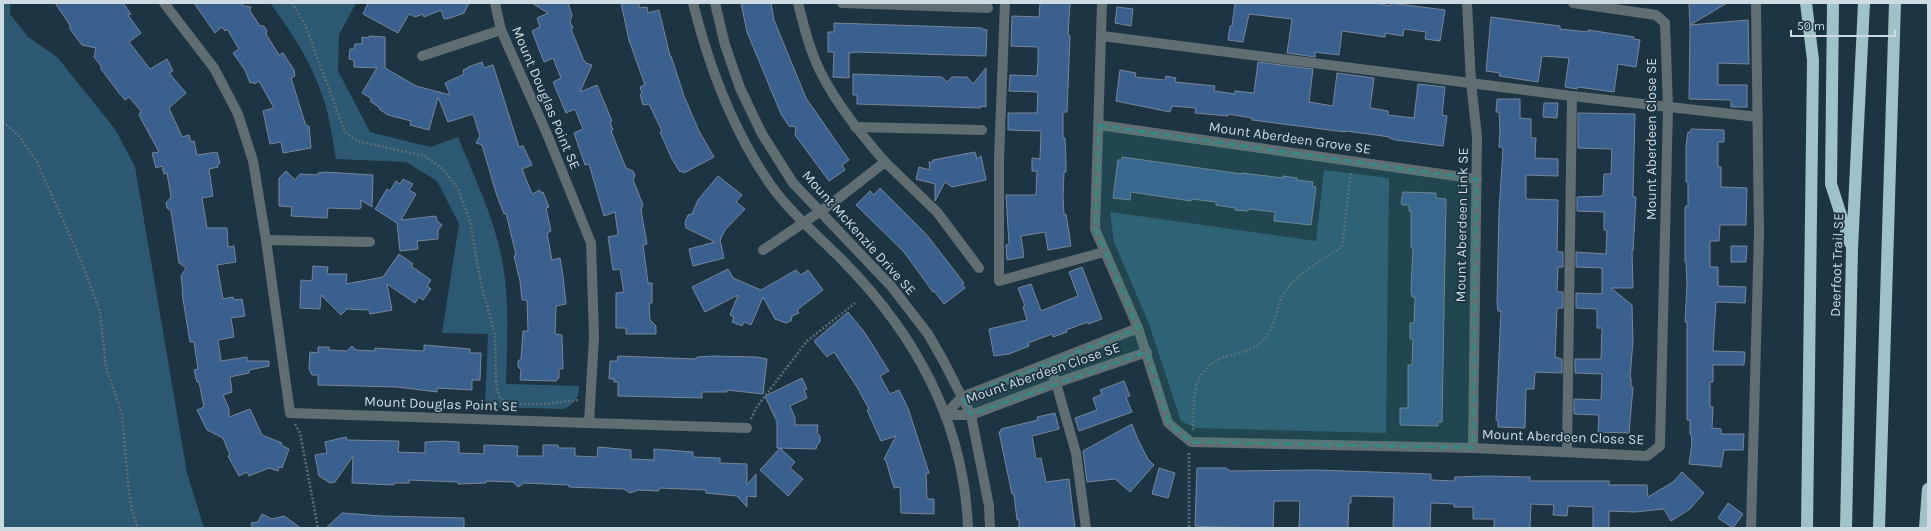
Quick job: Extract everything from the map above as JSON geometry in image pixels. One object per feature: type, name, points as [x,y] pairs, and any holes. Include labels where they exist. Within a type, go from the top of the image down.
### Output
[{"type":"highway","points":[[1806,3],[1813,60],[1807,528]]},
{"type":"highway","points":[[1833,3],[1831,184],[1852,249]]},
{"type":"highway","name":"Deerfoot Trail SE","points":[[1846,528],[1852,249],[1864,3]]},
{"type":"highway","points":[[1879,528],[1895,3]]},
{"type":"highway","points":[[1924,528],[1928,489]]},
{"type":"street","points":[[164,3],[214,68],[238,114],[253,161],[266,240],[290,413]]},
{"type":"street","name":"Mount Douglas Point SE","points":[[290,413],[589,423],[594,337],[591,244],[547,134],[501,30],[495,3]]},
{"type":"street","points":[[693,3],[703,44],[721,95],[744,140],[770,183],[802,222],[846,264],[907,338],[924,366],[956,444],[967,508],[968,528]]},
{"type":"street","name":"Mount McKenzie Drive SE","points":[[715,3],[725,45],[738,81],[762,134],[793,183],[892,286],[928,334],[943,360],[970,415],[989,506],[990,528]]},
{"type":"street","points":[[798,3],[806,35],[820,72],[855,127],[885,162],[937,212],[979,268]]},
{"type":"street","points":[[842,3],[988,8]]},
{"type":"street","points":[[1005,3],[999,159],[999,281],[1104,252]]},
{"type":"street","points":[[1102,3],[1095,230],[1138,328],[1147,352],[1168,423],[1191,442]]},
{"type":"street","name":"Mount Aberdeen Link SE","points":[[1467,3],[1471,82],[1476,137],[1477,179],[1473,448]]},
{"type":"street","name":"Mount Aberdeen Close SE","points":[[1191,442],[1473,448],[1647,456],[1660,446],[1668,107],[1665,23],[1656,16],[1573,3]]},
{"type":"street","points":[[1751,528],[1759,233],[1756,3]]},
{"type":"street","points":[[422,56],[501,30]]},
{"type":"street","points":[[1102,36],[1572,96],[1758,117]]},
{"type":"street","points":[[1567,452],[1572,96]]},
{"type":"street","name":"Mount Aberdeen Grove SE","points":[[1099,125],[1477,179]]},
{"type":"street","points":[[855,127],[982,130]]},
{"type":"street","points":[[763,250],[802,222],[820,212],[885,162]]},
{"type":"street","points":[[266,240],[370,242]]},
{"type":"street","name":"Mount Aberdeen Close SE","points":[[945,415],[962,397],[1138,328]]},
{"type":"street","name":"Mount Aberdeen Close SE","points":[[945,415],[970,415],[1056,383],[1147,352]]},
{"type":"street","points":[[1049,364],[1076,453],[1086,528]]},
{"type":"street","points":[[589,423],[747,428]]},
{"type":"path","points":[[292,3],[305,25],[345,132],[357,141],[425,156],[444,170],[458,189],[470,221],[482,284],[495,334],[496,384],[500,398],[510,404],[543,404],[575,399],[590,400]]},
{"type":"path","points":[[3,122],[20,138],[37,162],[79,256],[100,312],[106,367],[122,414],[128,482],[132,510],[138,528]]},
{"type":"path","points":[[1189,528],[1188,455],[1199,379],[1211,364],[1220,357],[1239,354],[1256,347],[1268,334],[1282,295],[1299,276],[1342,247],[1352,161]]},
{"type":"path","points":[[747,428],[756,408],[807,342],[855,304]]},
{"type":"path","points":[[290,413],[300,433],[318,528]]},
{"type":"highlighted area","points":[[1099,125],[1477,179],[1473,448],[1191,442],[1168,423],[1147,352],[971,415],[962,397],[1138,328],[1095,229]]},
{"type":"shaded area","points":[[3,3],[10,3],[10,14],[28,37],[57,57],[115,129],[135,167],[187,473],[204,528],[3,528]]},
{"type":"shaded area","points":[[270,3],[356,3],[339,35],[338,71],[370,132],[430,147],[458,137],[489,213],[505,275],[507,306],[506,384],[579,386],[577,397],[571,405],[564,409],[485,407],[488,334],[442,333],[459,224],[437,181],[406,162],[336,159],[323,96],[304,54]]},
{"type":"shaded area","points":[[1324,170],[1389,178],[1386,433],[1195,428],[1181,421],[1149,324],[1114,242],[1110,212],[1316,241]]},
{"type":"building","points":[[55,3],[123,3],[131,14],[128,15],[141,33],[129,42],[150,69],[167,59],[173,71],[169,73],[186,93],[169,108],[182,137],[189,135],[191,142],[194,141],[197,155],[217,152],[220,163],[218,164],[218,167],[209,169],[213,196],[202,198],[207,228],[227,228],[228,247],[234,246],[236,262],[217,265],[223,299],[233,297],[234,300],[242,299],[245,316],[231,318],[234,337],[218,340],[221,361],[247,357],[247,361],[269,361],[269,366],[249,370],[249,373],[230,377],[232,392],[223,395],[229,409],[229,417],[250,409],[262,435],[282,443],[281,445],[289,449],[282,468],[279,467],[278,471],[269,468],[249,476],[247,472],[239,476],[228,456],[230,455],[223,438],[207,430],[197,410],[204,407],[199,382],[197,382],[194,370],[198,369],[194,342],[190,342],[182,293],[181,276],[186,268],[179,263],[171,211],[167,208],[166,203],[171,197],[167,173],[164,174],[162,166],[156,168],[152,153],[159,152],[139,115],[141,111],[129,97],[125,100],[119,93],[94,57],[96,48],[82,45],[70,29],[70,25]]},
{"type":"building","points":[[194,3],[241,3],[244,6],[251,7],[250,11],[260,26],[264,26],[267,31],[266,34],[279,55],[283,53],[294,70],[295,76],[291,78],[306,126],[309,126],[311,148],[283,153],[281,142],[270,144],[263,111],[274,108],[259,81],[254,84],[253,82],[250,83],[245,70],[233,53],[239,49],[227,29],[225,31],[222,27],[215,33]]},
{"type":"building","points":[[368,3],[469,3],[464,13],[450,18],[444,19],[441,10],[424,17],[423,14],[415,17],[409,14],[398,33],[363,14]]},
{"type":"building","points":[[532,3],[568,3],[572,15],[570,22],[573,28],[571,29],[583,59],[586,63],[592,65],[580,92],[597,85],[612,121],[610,122],[613,130],[611,131],[626,168],[633,171],[635,176],[633,180],[643,205],[641,210],[647,244],[643,245],[648,283],[652,283],[652,303],[649,303],[650,320],[656,326],[656,334],[626,334],[626,328],[616,328],[616,293],[624,292],[620,269],[613,270],[608,237],[618,235],[615,212],[604,216],[589,164],[585,165],[574,133],[583,129],[575,109],[566,113],[553,82],[561,78],[553,58],[544,62],[532,31],[540,27],[537,18],[548,13]]},
{"type":"building","points":[[621,3],[639,3],[639,8],[647,7],[648,13],[659,10],[670,56],[684,96],[699,131],[714,157],[684,173],[682,171],[680,172],[672,159],[660,132],[662,131],[649,104],[643,105],[640,87],[645,85],[629,40]]},
{"type":"building","points":[[741,3],[771,3],[774,20],[806,98],[849,160],[842,165],[845,170],[829,181],[795,135],[796,127],[789,126],[781,114],[747,32]]},
{"type":"building","points":[[1040,3],[1070,3],[1067,112],[1063,112],[1063,138],[1065,138],[1066,172],[1064,172],[1063,196],[1064,215],[1066,214],[1071,246],[1048,250],[1045,232],[1021,236],[1024,257],[1007,260],[1006,245],[1009,244],[1006,195],[1036,195],[1037,171],[1032,171],[1032,158],[1040,159],[1041,131],[1008,130],[1008,113],[1037,113],[1038,92],[1009,91],[1010,75],[1037,76],[1038,62],[1038,47],[1011,46],[1012,16],[1039,17]]},
{"type":"building","points":[[1235,3],[1375,3],[1391,6],[1391,3],[1445,10],[1440,41],[1425,39],[1426,32],[1404,29],[1403,36],[1385,33],[1385,37],[1342,31],[1339,55],[1315,52],[1315,57],[1287,53],[1292,19],[1249,14],[1243,42],[1228,40],[1230,26],[1232,26]]},
{"type":"building","points":[[1689,3],[1727,3],[1690,25]]},
{"type":"building","points":[[1117,7],[1133,9],[1131,26],[1115,23]]},
{"type":"building","points":[[1491,17],[1560,26],[1560,29],[1588,32],[1588,30],[1634,37],[1633,39],[1640,40],[1636,67],[1618,64],[1614,92],[1578,87],[1577,89],[1565,87],[1569,58],[1542,56],[1538,82],[1499,76],[1500,73],[1486,71]]},
{"type":"building","points":[[1748,20],[1749,64],[1718,63],[1718,85],[1747,85],[1747,107],[1731,107],[1731,100],[1689,99],[1690,25]]},
{"type":"building","points":[[834,23],[982,28],[987,30],[986,56],[856,52],[849,53],[849,78],[833,77],[834,52],[828,52],[828,32],[834,32]]},
{"type":"building","points":[[369,36],[385,37],[385,68],[416,86],[450,95],[445,83],[464,74],[463,70],[482,62],[484,68],[493,65],[519,147],[523,146],[532,165],[522,169],[532,194],[540,190],[541,193],[543,192],[549,207],[546,208],[551,231],[547,233],[552,260],[560,258],[566,304],[556,306],[555,334],[562,335],[563,369],[559,369],[559,378],[556,381],[520,380],[521,370],[518,367],[518,361],[521,359],[523,331],[528,331],[527,300],[522,300],[520,281],[514,256],[516,255],[506,213],[504,214],[496,193],[482,145],[476,143],[480,136],[473,114],[448,122],[438,97],[429,130],[410,125],[411,121],[388,115],[379,109],[380,108],[370,101],[372,99],[362,93],[377,68],[354,67],[354,60],[349,59],[350,49],[354,49],[355,44],[362,44],[362,37],[369,38]]},
{"type":"building","points":[[1258,62],[1313,69],[1309,102],[1333,106],[1337,73],[1374,78],[1370,108],[1388,111],[1388,115],[1414,118],[1418,84],[1445,87],[1442,115],[1447,116],[1443,146],[1396,140],[1389,138],[1390,137],[1369,134],[1252,120],[1252,118],[1228,114],[1228,116],[1195,113],[1196,108],[1172,106],[1170,112],[1116,101],[1120,70],[1136,73],[1135,77],[1165,80],[1166,76],[1176,78],[1175,82],[1215,86],[1214,91],[1235,94],[1235,91],[1254,93]]},
{"type":"building","points":[[986,68],[986,107],[857,104],[857,95],[853,95],[853,74],[942,77],[947,82],[952,77],[967,77],[973,84]]},
{"type":"building","points":[[1497,99],[1520,99],[1520,118],[1531,119],[1531,138],[1536,138],[1535,158],[1558,159],[1558,176],[1526,175],[1526,199],[1558,200],[1557,252],[1563,252],[1563,267],[1558,267],[1557,292],[1563,292],[1563,308],[1557,308],[1555,357],[1562,359],[1562,373],[1535,372],[1534,389],[1526,389],[1525,428],[1498,427],[1498,420],[1496,420],[1501,311],[1498,311],[1497,303],[1499,211],[1503,149],[1502,147],[1499,147],[1500,129],[1499,112],[1496,112]]},
{"type":"building","points":[[1544,103],[1558,103],[1557,118],[1543,117]]},
{"type":"building","points":[[1578,113],[1635,114],[1633,197],[1636,197],[1632,251],[1633,288],[1611,288],[1632,305],[1633,341],[1630,378],[1631,387],[1633,387],[1629,433],[1598,432],[1599,415],[1574,414],[1574,399],[1601,400],[1602,374],[1575,373],[1575,359],[1601,359],[1602,328],[1597,328],[1597,309],[1576,308],[1576,293],[1602,294],[1602,268],[1576,267],[1576,252],[1606,254],[1607,230],[1604,230],[1604,212],[1577,211],[1577,197],[1603,196],[1604,174],[1611,174],[1612,149],[1578,148]]},
{"type":"building","points":[[1691,129],[1724,130],[1724,142],[1718,142],[1718,167],[1721,167],[1721,187],[1747,188],[1746,225],[1720,225],[1719,241],[1710,241],[1710,267],[1718,267],[1718,286],[1746,287],[1745,303],[1716,302],[1713,351],[1745,352],[1744,365],[1713,365],[1713,382],[1710,382],[1710,407],[1713,407],[1712,428],[1721,429],[1721,434],[1744,434],[1743,450],[1724,450],[1721,467],[1689,464],[1692,443],[1690,434],[1690,420],[1687,420],[1687,322],[1685,322],[1687,284],[1685,262],[1685,208],[1688,206],[1686,146],[1688,132],[1691,132]]},
{"type":"building","points":[[975,152],[977,159],[981,156],[986,180],[952,187],[945,182],[935,201],[935,184],[916,179],[919,167],[930,170],[929,162],[933,162],[933,160]]},
{"type":"building","points":[[1122,157],[1242,174],[1283,178],[1283,176],[1313,182],[1312,186],[1316,187],[1311,225],[1274,221],[1275,212],[1249,209],[1248,211],[1235,210],[1235,208],[1216,205],[1216,202],[1192,199],[1191,201],[1131,192],[1130,200],[1113,198],[1118,160],[1122,160]]},
{"type":"building","points":[[286,171],[295,180],[300,174],[318,175],[318,173],[325,172],[373,175],[372,207],[361,200],[361,208],[358,209],[328,208],[327,218],[291,216],[292,207],[279,206],[279,178]]},
{"type":"building","points":[[718,176],[742,195],[736,202],[745,209],[725,230],[720,240],[724,258],[693,266],[689,249],[715,242],[686,228],[685,222],[688,215],[692,214],[698,200]]},
{"type":"building","points":[[403,179],[413,184],[409,190],[416,194],[401,220],[436,216],[437,221],[442,225],[438,230],[438,239],[417,241],[418,249],[400,251],[397,223],[375,209],[387,189],[390,191],[396,181],[400,184]]},
{"type":"building","points":[[880,188],[926,234],[964,283],[962,284],[965,288],[944,304],[934,291],[933,292],[904,252],[856,205],[870,191],[874,195]]},
{"type":"building","points":[[1403,192],[1436,193],[1436,198],[1446,199],[1442,422],[1438,422],[1438,426],[1400,425],[1400,408],[1408,408],[1408,365],[1412,365],[1413,339],[1410,339],[1410,323],[1414,323],[1415,297],[1412,297],[1411,290],[1413,248],[1411,248],[1411,211],[1409,211],[1409,205],[1402,205],[1401,203]]},
{"type":"building","points":[[1731,246],[1747,246],[1746,262],[1731,262]]},
{"type":"building","points":[[399,254],[413,264],[411,266],[431,280],[427,286],[431,289],[423,300],[419,297],[415,303],[387,284],[392,310],[370,314],[369,310],[347,309],[341,315],[321,295],[320,309],[300,308],[301,280],[312,281],[313,266],[328,267],[327,274],[347,274],[346,284],[383,277]]},
{"type":"building","points":[[1082,267],[1102,319],[1088,324],[1088,322],[1066,330],[1067,332],[1053,337],[1052,334],[1028,343],[1029,346],[1009,354],[994,356],[989,329],[1027,320],[1023,307],[1025,306],[1018,288],[1031,284],[1041,311],[1078,296],[1069,272]]},
{"type":"building","points":[[728,269],[733,278],[761,290],[796,270],[801,275],[808,270],[823,290],[797,310],[799,313],[792,316],[791,321],[786,323],[775,319],[763,297],[751,325],[744,322],[742,326],[732,322],[734,317],[730,315],[738,295],[705,312],[692,287]]},
{"type":"building","points":[[848,312],[865,333],[889,371],[880,376],[890,394],[899,390],[908,408],[929,473],[926,474],[927,499],[934,499],[934,514],[901,513],[900,487],[894,488],[886,461],[884,459],[896,436],[881,441],[867,410],[869,409],[857,387],[834,352],[827,357],[814,341]]},
{"type":"building","points":[[424,345],[470,349],[470,353],[481,353],[480,380],[472,380],[472,390],[437,388],[437,392],[397,387],[318,385],[318,375],[312,375],[309,369],[310,352],[318,353],[318,347],[329,347],[329,350],[347,351],[352,346],[356,350],[375,351],[375,348],[424,351]]},
{"type":"building","points":[[618,356],[696,359],[697,357],[714,356],[757,357],[767,359],[763,394],[727,390],[727,392],[702,392],[702,398],[618,396],[618,382],[614,382],[614,379],[609,379],[610,361],[617,361]]},
{"type":"building","points":[[802,378],[807,389],[804,390],[807,398],[790,406],[795,418],[795,425],[818,425],[817,433],[820,436],[820,442],[816,449],[777,448],[777,422],[765,396]]},
{"type":"building","points":[[1124,381],[1130,396],[1126,397],[1132,412],[1079,431],[1075,418],[1097,410],[1093,398],[1102,394],[1100,390]]},
{"type":"building","points":[[1055,413],[1059,429],[1032,436],[1036,459],[1041,458],[1046,482],[1069,479],[1075,528],[1019,528],[1019,519],[1017,520],[1014,494],[1012,494],[999,432],[1001,429],[1038,420],[1037,417]]},
{"type":"building","points":[[1132,424],[1148,459],[1154,465],[1130,492],[1115,479],[1087,482],[1083,451]]},
{"type":"building","points":[[346,437],[347,440],[399,441],[398,452],[425,453],[425,442],[444,441],[459,442],[459,453],[484,454],[484,445],[518,446],[517,456],[543,456],[543,445],[558,445],[558,448],[575,448],[575,456],[597,457],[598,447],[631,450],[631,459],[654,460],[654,449],[693,452],[693,457],[720,458],[720,463],[747,464],[747,485],[756,474],[756,497],[747,496],[747,507],[737,496],[706,493],[706,490],[660,488],[658,491],[638,490],[630,493],[624,489],[569,487],[569,485],[524,483],[518,487],[513,482],[486,481],[486,483],[458,484],[458,482],[409,480],[409,483],[394,483],[394,485],[352,483],[353,456],[335,482],[330,483],[319,476],[315,455],[327,453],[325,442]]},
{"type":"building","points":[[780,448],[795,462],[790,468],[803,479],[788,496],[760,470]]},
{"type":"building","points":[[1159,468],[1175,473],[1168,498],[1152,494]]},
{"type":"building","points":[[1197,468],[1226,468],[1230,471],[1317,470],[1431,474],[1431,480],[1454,481],[1455,477],[1488,476],[1530,477],[1530,481],[1609,481],[1609,485],[1647,485],[1648,497],[1673,482],[1682,472],[1704,493],[1690,509],[1671,521],[1664,509],[1635,512],[1609,511],[1609,528],[1593,528],[1593,507],[1568,506],[1567,516],[1553,515],[1554,505],[1531,504],[1530,528],[1494,528],[1494,519],[1473,519],[1473,507],[1454,507],[1454,504],[1431,503],[1430,528],[1393,528],[1394,497],[1351,496],[1351,503],[1349,503],[1348,528],[1299,528],[1300,501],[1274,501],[1273,528],[1213,527],[1195,526]]},
{"type":"building","points":[[1728,503],[1743,514],[1733,528],[1718,518]]},
{"type":"building","points":[[342,513],[381,516],[464,518],[464,528],[326,528]]},
{"type":"building","points":[[262,514],[272,519],[284,516],[301,528],[252,528],[251,523],[258,522]]}]
